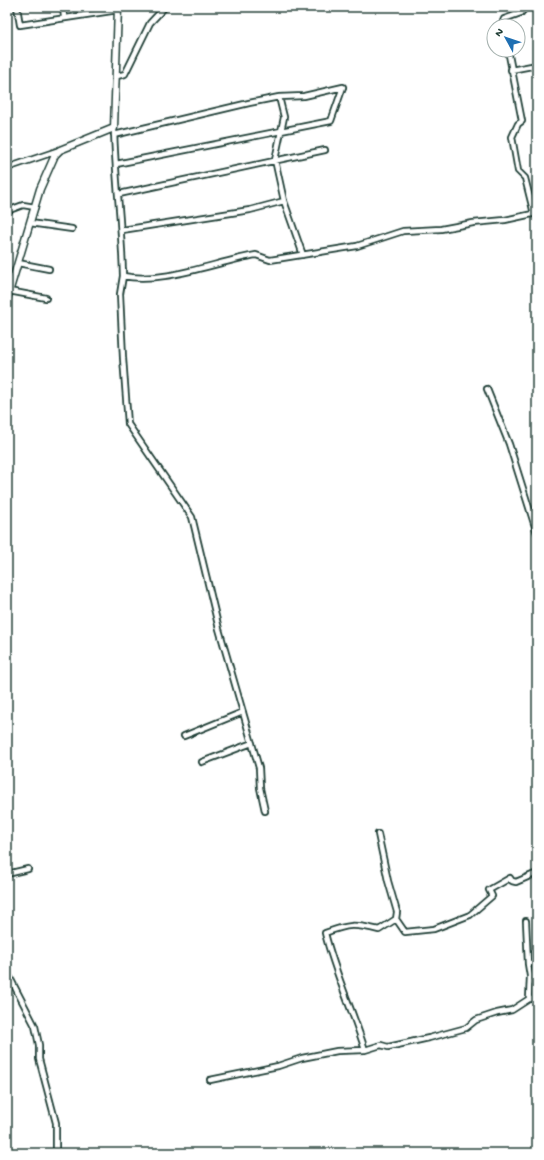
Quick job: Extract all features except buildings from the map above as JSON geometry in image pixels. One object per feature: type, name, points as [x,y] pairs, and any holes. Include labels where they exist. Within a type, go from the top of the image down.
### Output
[{"type":"street","points":[[17,7],[20,25],[118,9],[114,135],[122,230],[124,276],[121,301],[128,424],[192,517],[219,629],[259,768],[260,788],[265,811]]},
{"type":"street","points":[[63,7],[64,17]]},
{"type":"street","points":[[117,76],[125,74],[150,23],[165,7]]},
{"type":"street","points":[[507,18],[521,13],[526,7]]},
{"type":"street","points":[[124,276],[133,278],[161,277],[256,255],[270,260],[357,246],[403,231],[441,229],[536,214],[525,178],[518,171],[512,137],[518,124],[522,121],[509,58]]},
{"type":"street","points":[[511,70],[537,65]]},
{"type":"street","points":[[114,135],[279,97],[304,96],[343,87],[331,121],[116,164]]},
{"type":"street","points":[[279,97],[284,117],[275,160],[284,200],[303,255]]},
{"type":"street","points":[[7,168],[60,150],[114,128]]},
{"type":"street","points":[[7,300],[10,283],[18,263],[40,189],[55,155],[60,150]]},
{"type":"street","points":[[119,194],[325,150]]},
{"type":"street","points":[[122,230],[250,210],[284,200]]},
{"type":"street","points":[[7,211],[24,205],[35,207]]},
{"type":"street","points":[[30,223],[72,229]]},
{"type":"street","points":[[18,263],[49,269]]},
{"type":"street","points":[[9,292],[46,298]]},
{"type":"street","points":[[487,389],[509,444],[537,533]]},
{"type":"street","points":[[184,736],[243,712]]},
{"type":"street","points":[[202,762],[252,743]]},
{"type":"street","points":[[378,834],[396,912],[396,919],[405,932],[434,929],[470,915],[492,896],[489,890],[510,878],[512,881],[516,882],[537,873]]},
{"type":"street","points":[[7,874],[28,869]]},
{"type":"street","points":[[365,1050],[355,1017],[332,961],[325,933],[346,926],[358,925],[378,930],[396,919]]},
{"type":"street","points":[[526,921],[530,976],[529,999]]},
{"type":"street","points":[[528,964],[537,962]]},
{"type":"street","points":[[7,972],[35,1026],[39,1045],[39,1060],[56,1123],[56,1153]]},
{"type":"street","points":[[210,1080],[278,1066],[302,1058],[337,1051],[365,1050],[382,1045],[388,1047],[409,1043],[466,1028],[476,1020],[512,1010],[529,999],[537,999]]}]
